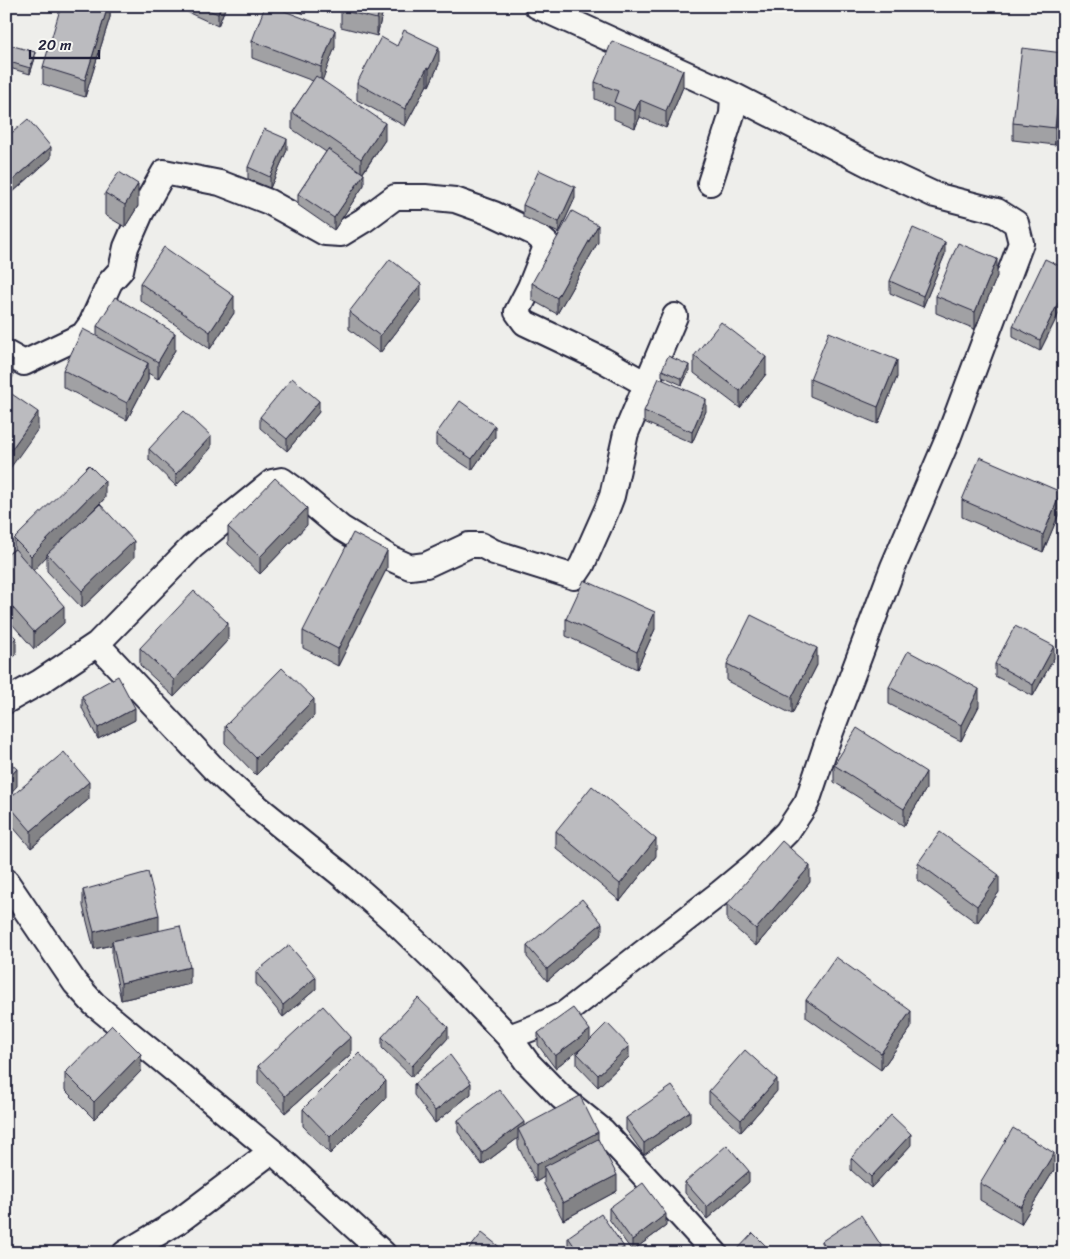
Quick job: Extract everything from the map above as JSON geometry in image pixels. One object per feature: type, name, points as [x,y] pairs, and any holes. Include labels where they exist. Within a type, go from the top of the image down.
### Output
[{"type":"street","points":[[509,1037],[564,1014],[713,900],[774,845],[786,832],[807,802],[829,737],[893,567],[947,441],[1021,243],[1016,223],[997,211],[935,195],[868,164],[733,95],[537,6]]},
{"type":"street","points":[[710,183],[732,114],[733,95]]},
{"type":"street","points":[[6,353],[24,363],[83,335],[91,324],[110,282],[121,270],[126,246],[141,213],[164,172],[220,183],[269,202],[325,233],[340,234],[364,220],[395,197],[455,200],[494,214],[534,233],[547,244],[530,287],[517,312],[525,323],[603,360],[646,384]]},
{"type":"street","points":[[6,701],[40,682],[97,644],[192,547],[272,482],[282,480],[341,528],[392,559],[410,567],[426,565],[469,545],[481,545],[494,552],[574,577],[582,565],[608,509],[626,433],[675,316]]},
{"type":"street","points":[[97,644],[214,769],[240,793],[343,876],[394,921],[447,972],[509,1037],[534,1069],[561,1097],[608,1136],[716,1253]]},
{"type":"street","points":[[6,881],[75,983],[94,1004],[272,1151],[383,1253]]},
{"type":"street","points":[[125,1253],[178,1221],[272,1151]]},
{"type":"building","points":[[61,6],[108,6],[85,80],[43,67]]},
{"type":"building","points":[[199,6],[221,6],[218,14]]},
{"type":"building","points":[[265,6],[271,6],[335,30],[321,67],[252,41]]},
{"type":"building","points":[[342,6],[380,6],[377,19],[341,10]]},
{"type":"building","points":[[404,30],[439,47],[429,69],[427,68],[405,109],[357,83],[381,37],[397,46]]},
{"type":"building","points":[[612,41],[683,70],[666,111],[640,100],[635,111],[614,102],[618,91],[595,82]]},
{"type":"building","points":[[6,44],[35,52],[30,68],[6,61]]},
{"type":"building","points":[[1022,48],[1063,53],[1055,128],[1013,123]]},
{"type":"building","points":[[316,76],[385,123],[361,159],[292,112]]},
{"type":"building","points":[[28,119],[51,147],[13,180],[6,172],[6,138]]},
{"type":"building","points":[[264,129],[287,139],[270,177],[248,167]]},
{"type":"building","points":[[328,149],[364,174],[334,218],[298,194]]},
{"type":"building","points":[[539,170],[575,187],[559,222],[523,205]]},
{"type":"building","points":[[119,172],[138,184],[125,205],[105,193]]},
{"type":"building","points":[[572,211],[598,225],[557,298],[532,283]]},
{"type":"building","points":[[913,228],[945,242],[923,296],[890,281]]},
{"type":"building","points":[[958,243],[997,259],[975,312],[936,296]]},
{"type":"building","points":[[164,247],[234,296],[210,332],[140,283]]},
{"type":"building","points":[[390,259],[421,284],[380,336],[349,312]]},
{"type":"building","points":[[1045,259],[1064,268],[1064,291],[1040,340],[1013,326]]},
{"type":"building","points":[[115,297],[175,333],[158,362],[97,326]]},
{"type":"building","points":[[721,322],[766,357],[740,391],[694,356]]},
{"type":"building","points":[[83,329],[148,363],[127,403],[63,370]]},
{"type":"building","points":[[829,332],[897,360],[878,407],[810,379]]},
{"type":"building","points":[[1064,339],[1064,349],[1059,347]]},
{"type":"building","points":[[6,355],[13,360],[6,370]]},
{"type":"building","points":[[668,356],[689,365],[682,379],[662,370]]},
{"type":"building","points":[[292,378],[319,401],[287,439],[260,417]]},
{"type":"building","points":[[659,378],[706,399],[692,432],[644,411]]},
{"type":"building","points":[[6,390],[38,412],[6,457]]},
{"type":"building","points":[[460,401],[495,426],[472,459],[436,434]]},
{"type":"building","points":[[184,411],[211,436],[176,474],[149,449]]},
{"type":"building","points":[[980,457],[1061,492],[1043,535],[962,500]]},
{"type":"building","points":[[89,465],[105,481],[31,556],[14,539]]},
{"type":"building","points":[[275,478],[307,508],[260,557],[228,527]]},
{"type":"building","points":[[100,504],[134,541],[82,591],[47,554]]},
{"type":"building","points":[[6,520],[10,524],[6,528]]},
{"type":"building","points":[[353,533],[387,551],[338,649],[303,631]]},
{"type":"building","points":[[15,549],[64,606],[34,632],[6,600],[6,556]]},
{"type":"building","points":[[584,580],[655,612],[637,652],[566,619]]},
{"type":"building","points":[[194,591],[228,623],[174,680],[140,648]]},
{"type":"building","points":[[751,615],[817,648],[792,697],[727,664]]},
{"type":"building","points":[[1015,626],[1054,646],[1033,685],[995,664]]},
{"type":"building","points":[[6,628],[16,638],[6,647]]},
{"type":"building","points":[[908,651],[979,689],[961,725],[889,687]]},
{"type":"building","points":[[282,668],[314,699],[256,758],[225,726]]},
{"type":"building","points":[[118,676],[135,708],[98,728],[82,696]]},
{"type":"building","points":[[857,728],[926,772],[904,809],[834,765]]},
{"type":"building","points":[[64,752],[89,782],[31,831],[6,801]]},
{"type":"building","points":[[6,759],[17,769],[6,781]]},
{"type":"building","points":[[592,786],[656,839],[620,884],[556,831]]},
{"type":"building","points":[[940,832],[999,875],[977,906],[918,863]]},
{"type":"building","points":[[782,841],[810,866],[756,929],[727,904]]},
{"type":"building","points":[[148,872],[159,915],[94,932],[83,890]]},
{"type":"building","points":[[582,899],[602,923],[547,969],[527,946]]},
{"type":"building","points":[[180,926],[190,967],[121,983],[112,941]]},
{"type":"building","points":[[289,945],[316,977],[283,1005],[256,972]]},
{"type":"building","points":[[836,957],[911,1011],[881,1053],[806,1000]]},
{"type":"building","points":[[418,998],[448,1027],[412,1066],[382,1037]]},
{"type":"building","points":[[323,1006],[351,1037],[285,1096],[258,1066]]},
{"type":"building","points":[[573,1008],[590,1030],[555,1056],[538,1033]]},
{"type":"building","points":[[607,1023],[629,1046],[598,1075],[577,1053]]},
{"type":"building","points":[[112,1025],[141,1054],[94,1102],[65,1073]]},
{"type":"building","points":[[745,1050],[777,1079],[741,1120],[709,1091]]},
{"type":"building","points":[[359,1053],[386,1081],[330,1137],[303,1109]]},
{"type":"building","points":[[450,1055],[471,1083],[435,1111],[414,1084]]},
{"type":"building","points":[[672,1086],[690,1111],[644,1143],[626,1118]]},
{"type":"building","points":[[499,1089],[524,1122],[482,1153],[458,1120]]},
{"type":"building","points":[[580,1096],[598,1132],[536,1165],[518,1129]]},
{"type":"building","points":[[891,1115],[911,1134],[871,1177],[851,1158]]},
{"type":"building","points":[[1013,1128],[1054,1153],[1021,1207],[980,1183]]},
{"type":"building","points":[[598,1139],[617,1175],[563,1203],[544,1167]]},
{"type":"building","points":[[727,1145],[749,1171],[707,1207],[685,1182]]},
{"type":"building","points":[[643,1183],[666,1214],[632,1240],[609,1208]]},
{"type":"building","points":[[601,1214],[624,1247],[616,1253],[579,1253],[568,1237]]},
{"type":"building","points":[[861,1215],[882,1247],[874,1253],[830,1253],[822,1241]]},
{"type":"building","points":[[482,1233],[507,1253],[466,1253]]},
{"type":"building","points":[[753,1233],[773,1253],[734,1253]]}]
